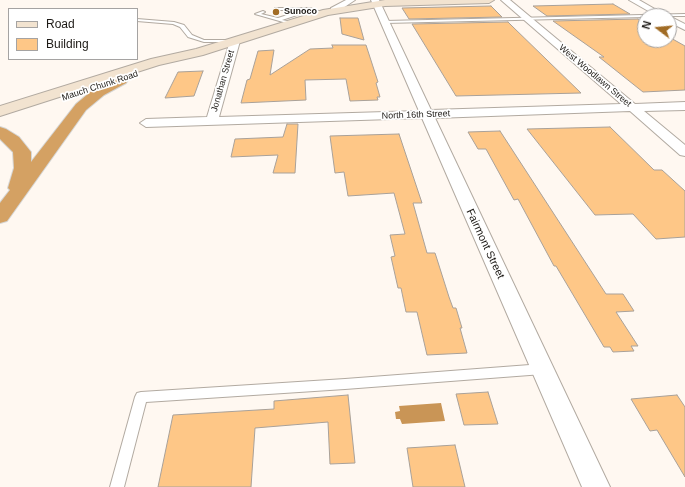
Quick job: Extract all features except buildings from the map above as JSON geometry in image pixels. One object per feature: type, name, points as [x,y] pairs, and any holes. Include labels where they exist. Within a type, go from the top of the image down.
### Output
[{"type":"highway","points":[[0,217],[81,107],[100,92],[121,80]]},
{"type":"highway","points":[[0,132],[13,140],[22,152],[23,168],[16,195]]},
{"type":"main road","name":"Mauch Chunk Road","points":[[0,111],[202,47],[235,41],[334,10],[376,2],[489,0]]},
{"type":"main road","name":"Mauch Chunk Road","points":[[0,119],[121,80],[202,47]]},
{"type":"street","name":"Mauch Chunk Road","points":[[334,10],[351,0]]},
{"type":"street","name":"West Woodlawn Street","points":[[505,0],[685,152]]},
{"type":"street","points":[[633,0],[648,8]]},
{"type":"street","name":"Fairmont Street","points":[[376,2],[596,487]]},
{"type":"street","name":"Jonathan Street","points":[[212,121],[235,41]]},
{"type":"street","name":"North 16th Street","points":[[146,123],[685,106]]},
{"type":"lane","points":[[276,9],[310,9],[322,13]]},
{"type":"lane","points":[[285,11],[293,9]]},
{"type":"lane","points":[[278,20],[310,9]]},
{"type":"lane","points":[[271,15],[264,14],[290,23]]},
{"type":"lane","points":[[385,22],[637,16]]},
{"type":"lane","points":[[138,20],[174,23],[182,26],[202,47]]},
{"type":"lane","points":[[117,487],[141,396],[345,384],[543,369]]},
{"type":"shaded area","points":[[441,403],[445,421],[402,424],[400,419],[396,419],[395,412],[400,411],[399,406]]},
{"type":"place","name":"Sunoco","points":[[276,12]]}]
